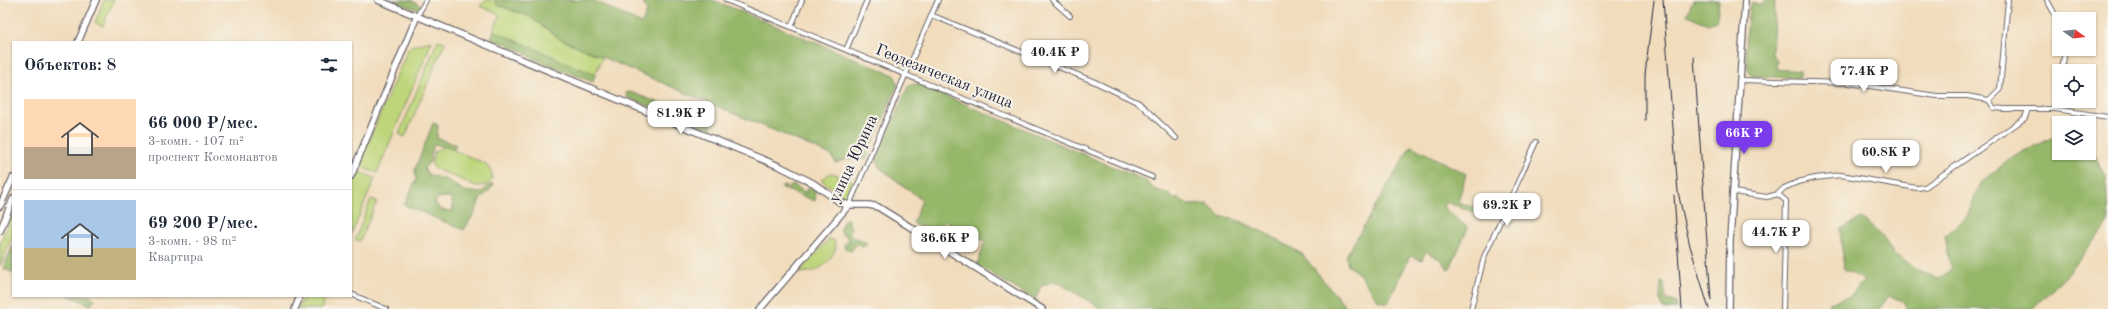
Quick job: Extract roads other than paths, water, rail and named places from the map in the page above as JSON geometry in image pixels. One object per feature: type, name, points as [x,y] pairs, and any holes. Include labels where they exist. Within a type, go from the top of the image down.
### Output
[{"type":"street","points":[[78,41],[96,0]]},
{"type":"street","points":[[378,0],[788,170],[813,183],[841,203],[850,205],[862,204],[878,207],[1042,309]]},
{"type":"street","points":[[352,174],[417,16],[426,0]]},
{"type":"street","name":"Геодезическая улица","points":[[726,0],[736,2],[791,27],[1152,177]]},
{"type":"street","points":[[791,27],[802,0]]},
{"type":"street","points":[[846,50],[867,0]]},
{"type":"street","name":"улица Юрина","points":[[760,309],[850,205],[938,0]]},
{"type":"street","points":[[1052,0],[1070,16]]},
{"type":"street","points":[[1729,309],[1733,192],[1745,0]]},
{"type":"street","points":[[1989,100],[2000,89],[2008,0]]},
{"type":"street","points":[[2047,0],[2054,12]]},
{"type":"street","points":[[931,16],[1095,82],[1139,104],[1176,138]]},
{"type":"street","points":[[1740,80],[1849,83],[1937,96],[1967,96],[1989,100],[1994,108],[2056,108],[2108,117]]},
{"type":"street","points":[[1733,192],[1767,197],[1778,194],[1784,188],[1798,182],[1815,178],[1841,175],[1916,188],[1925,186],[2025,118],[2028,109]]},
{"type":"street","points":[[1471,309],[1484,257],[1536,142]]},
{"type":"street","points":[[0,206],[12,180]]},
{"type":"street","points":[[1778,194],[1786,201],[1783,309]]},
{"type":"street","points":[[0,231],[12,201]]},
{"type":"street","points":[[352,294],[386,309]]},
{"type":"street","points":[[295,309],[300,297]]},
{"type":"railway","points":[[1645,120],[1645,74],[1654,0]]},
{"type":"railway","points":[[1663,0],[1678,192],[1690,246],[1709,309]]},
{"type":"railway","points":[[1694,57],[1711,300]]},
{"type":"railway","points":[[1674,195],[1682,309]]}]
